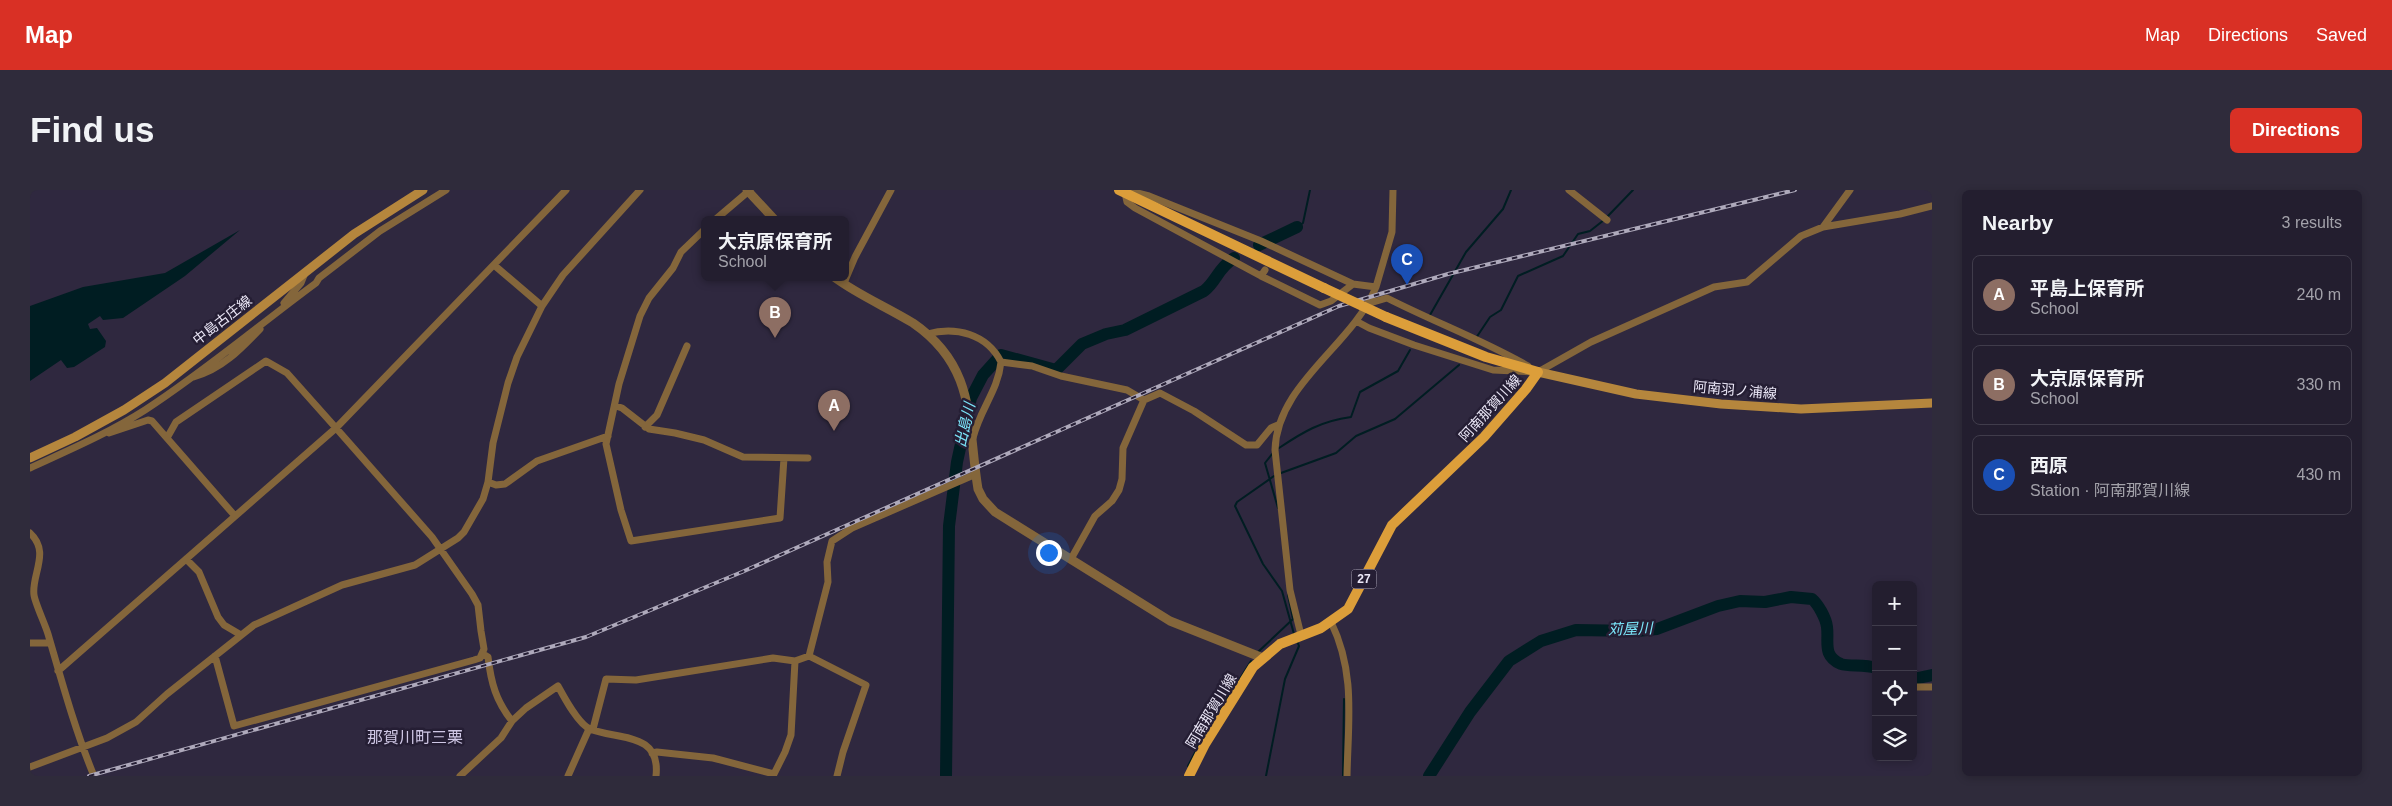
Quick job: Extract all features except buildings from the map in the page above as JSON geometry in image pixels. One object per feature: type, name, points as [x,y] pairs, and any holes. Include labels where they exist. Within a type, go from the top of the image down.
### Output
[{"type":"main road","name":"中島古庄線","points":[[30,458],[124,410],[165,383],[354,234],[423,190]]},
{"type":"main road","name":"阿南那賀川線","points":[[1122,191],[1386,317],[1486,357],[1538,372],[1526,390],[1484,437],[1392,525],[1348,609],[1331,622],[1280,644],[1254,667],[1205,744],[1189,776]]},
{"type":"main road","name":"阿南羽ノ浦線","points":[[1538,372],[1636,394],[1721,404],[1801,408],[1932,403]]},
{"type":"street","points":[[30,467],[102,434],[144,410],[190,378],[380,231],[446,190]]},
{"type":"street","points":[[58,671],[336,428],[566,190]]},
{"type":"street","points":[[30,767],[107,738],[136,722],[241,635],[269,617],[342,585],[414,566],[441,550],[464,532],[483,499],[488,482],[493,443],[508,383],[517,357],[542,306],[564,276],[640,190]]},
{"type":"street","points":[[849,271],[891,190]]},
{"type":"street","points":[[1301,635],[1289,581],[1275,450],[1278,425],[1300,388],[1370,303],[1392,232],[1393,190]]},
{"type":"street","points":[[1569,190],[1605,218]]},
{"type":"street","points":[[1823,227],[1850,190]]},
{"type":"street","points":[[720,216],[749,191],[771,216]]},
{"type":"street","points":[[1354,284],[1331,302],[1320,305],[1263,273],[1231,260],[1135,208],[1127,202],[1122,191],[1149,196],[1264,242],[1275,252],[1354,284],[1376,287]]},
{"type":"street","points":[[1356,321],[1369,328],[1463,361],[1507,372],[1538,372],[1591,342],[1714,287],[1747,282],[1801,236],[1823,227],[1900,214],[1932,206]]},
{"type":"street","points":[[701,233],[681,252],[673,268],[649,298],[640,316],[619,384],[616,406],[608,436],[608,452],[621,510],[631,542],[780,518],[784,458]]},
{"type":"street","points":[[494,265],[542,306]]},
{"type":"street","points":[[275,313],[302,283],[305,272]]},
{"type":"street","points":[[841,281],[927,334],[955,366],[963,385],[973,440],[978,489],[983,499],[995,512],[1183,628],[1262,658]]},
{"type":"street","points":[[1370,303],[1387,298],[1511,355],[1538,372]]},
{"type":"street","points":[[927,334],[951,330],[976,336],[988,344],[1001,362],[1000,380],[981,413],[973,440]]},
{"type":"street","points":[[645,428],[657,415],[687,346]]},
{"type":"street","points":[[167,438],[176,422],[266,361],[287,372],[432,537],[478,604],[483,654]]},
{"type":"street","points":[[1001,362],[1032,366],[1061,376],[1127,390],[1144,400]]},
{"type":"street","points":[[1071,559],[1095,516],[1112,501],[1119,490],[1122,479],[1123,448],[1144,400],[1160,393],[1194,411],[1246,445],[1257,445],[1271,428],[1278,425]]},
{"type":"street","points":[[616,406],[622,408],[645,428],[704,440],[743,457],[808,458]]},
{"type":"street","points":[[102,434],[119,431],[148,420],[167,438],[235,516]]},
{"type":"street","points":[[488,482],[496,485],[505,484],[537,462],[608,436]]},
{"type":"street","points":[[30,467],[47,451]]},
{"type":"street","points":[[809,656],[828,582],[827,562],[832,540],[852,528],[976,474]]},
{"type":"street","points":[[30,533],[36,539],[40,560],[34,595],[82,747],[94,776]]},
{"type":"street","points":[[186,559],[199,572],[218,617],[224,625],[241,635]]},
{"type":"street","points":[[1331,622],[1338,636],[1348,672],[1347,776]]},
{"type":"street","points":[[30,643],[50,642]]},
{"type":"street","points":[[215,656],[234,726],[474,660],[483,654]]},
{"type":"street","points":[[483,654],[488,657],[494,693],[512,721]]},
{"type":"street","points":[[568,776],[591,729],[606,679],[636,680],[773,658],[795,661],[809,656],[866,685],[843,752],[837,776]]},
{"type":"street","points":[[652,753],[713,758],[768,775],[774,774],[791,735],[795,661]]},
{"type":"street","points":[[460,776],[501,738],[512,721],[526,708],[558,686],[572,709],[591,729],[632,738],[644,745],[652,753],[657,766],[656,776]]},
{"type":"street","points":[[1917,687],[1932,687]]},
{"type":"shaded area","points":[[240,230],[185,276],[123,318],[103,320],[100,316],[88,324],[90,329],[97,328],[106,341],[105,347],[74,367],[67,368],[61,360],[30,381],[30,306],[83,287],[165,273]]},
{"type":"waterway","points":[[1297,227],[1303,223],[1310,190]]},
{"type":"waterway","points":[[1430,315],[1466,252],[1503,209],[1511,190]]},
{"type":"waterway","points":[[1607,217],[1633,190]]},
{"type":"waterway","points":[[1476,338],[1490,317],[1501,310],[1518,276],[1563,256],[1578,234],[1590,231],[1604,220]]},
{"type":"waterway","name":"出島川","points":[[1259,245],[1297,227]]},
{"type":"waterway","name":"出島川","points":[[946,776],[949,526],[957,462],[971,398],[983,375],[1001,355],[1056,370],[1082,344],[1106,334],[1125,330],[1204,291],[1224,266],[1234,258]]},
{"type":"waterway","points":[[1279,448],[1313,428],[1330,421],[1351,417],[1360,392],[1398,371],[1410,350]]},
{"type":"waterway","points":[[1281,473],[1336,453],[1356,436],[1395,419],[1459,365]]},
{"type":"waterway","points":[[1272,454],[1265,463],[1278,508]]},
{"type":"waterway","points":[[1274,476],[1237,502],[1235,506],[1263,564],[1282,591],[1294,634]]},
{"type":"waterway","points":[[1259,651],[1293,619],[1288,595]]},
{"type":"waterway","name":"苅屋川","points":[[1429,776],[1470,712],[1509,661],[1541,641],[1576,630],[1637,631],[1657,629],[1718,606],[1740,601],[1765,602],[1791,597],[1812,599],[1825,620],[1828,648],[1831,657],[1844,665],[1872,667]]},
{"type":"waterway","points":[[1266,776],[1285,679],[1299,646],[1297,641]]},
{"type":"waterway","points":[[1219,712],[1251,661]]},
{"type":"waterway","name":"苅屋川","points":[[1917,678],[1932,675]]},
{"type":"waterway","points":[[1343,776],[1344,699]]},
{"type":"waterway","points":[[1188,766],[1201,741]]},
{"type":"railway","points":[[89,776],[586,637],[742,572],[1339,306],[1448,274],[1795,190]]},
{"type":"place","name":"西原","points":[[1407,285]]},
{"type":"place","name":"大京原保育所","points":[[775,338]]},
{"type":"place","name":"平島上保育所","points":[[834,431]]},
{"type":"district","name":"那賀川町三栗","points":[[415,737]]}]
